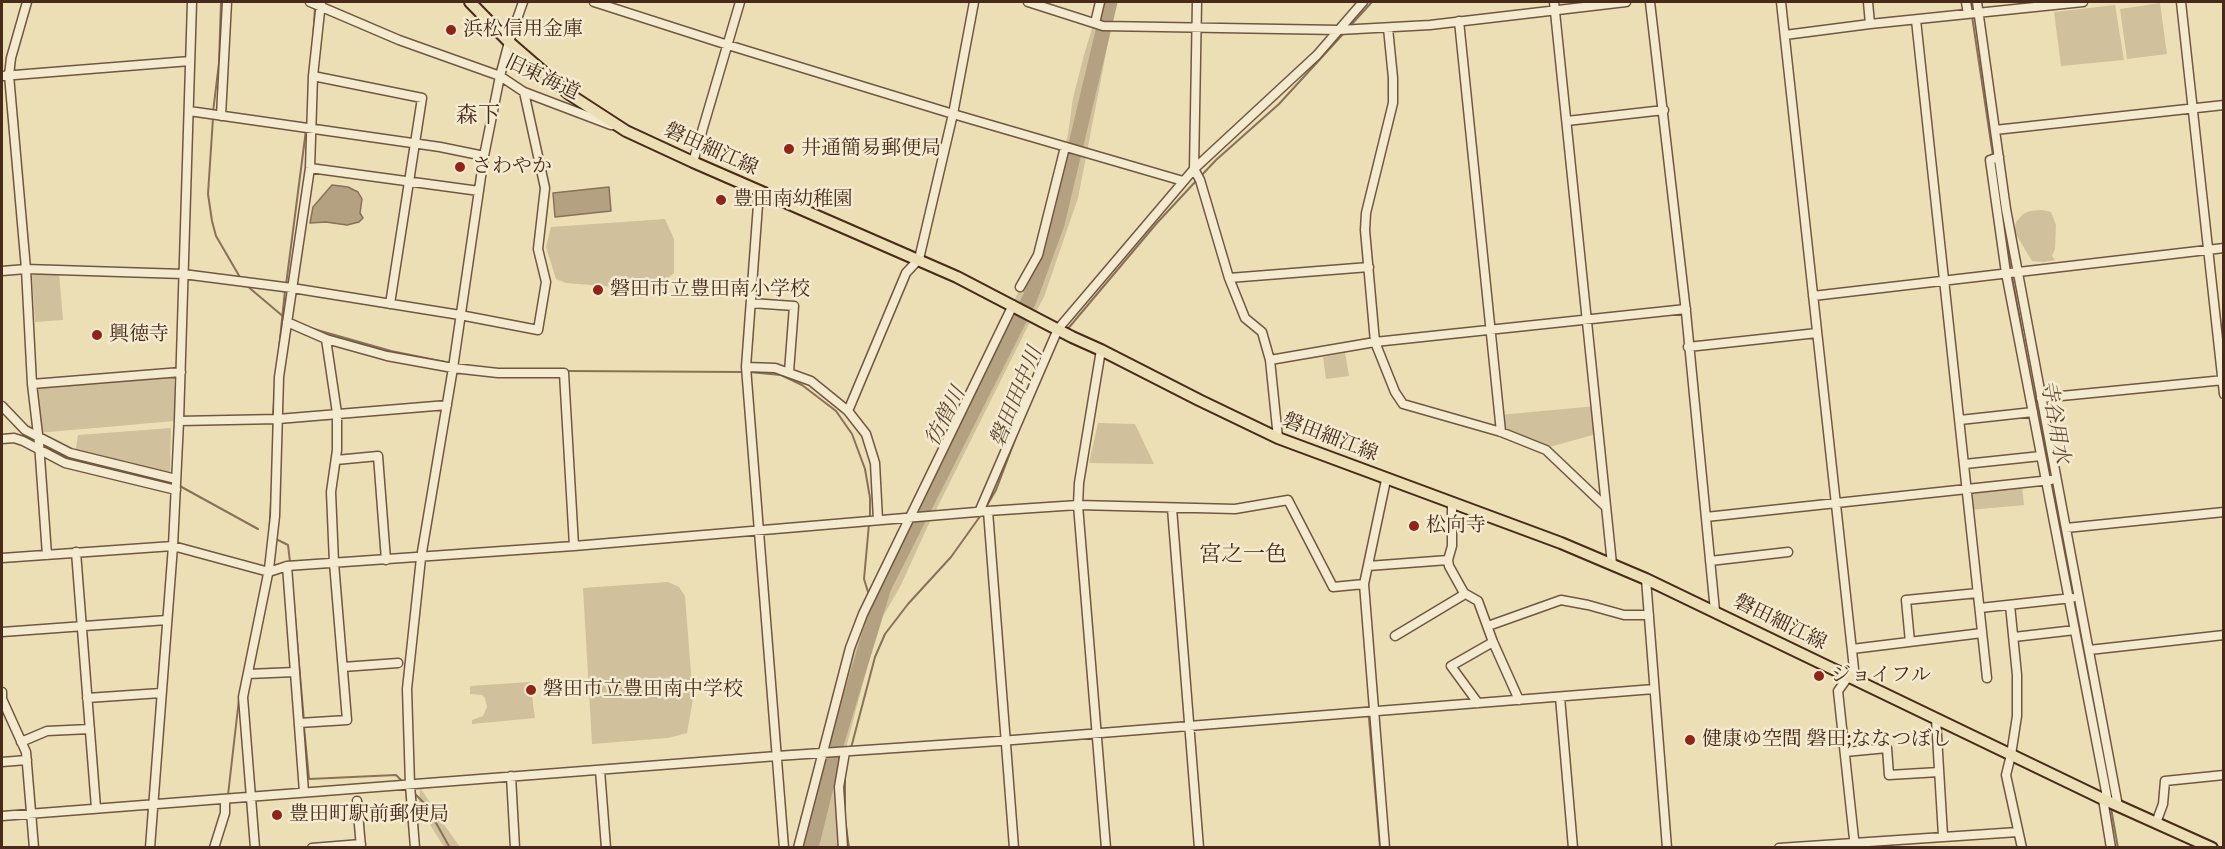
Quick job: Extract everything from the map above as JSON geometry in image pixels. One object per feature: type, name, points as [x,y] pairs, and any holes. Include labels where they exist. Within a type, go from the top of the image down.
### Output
[{"type":"main road","name":"磐田細江線","points":[[470,2],[509,42],[569,94],[626,131],[875,242],[919,259],[1278,438],[1612,564],[1646,579],[1849,678],[2212,848]]},
{"type":"street","points":[[27,2],[5,75],[26,269],[32,384],[47,555]]},
{"type":"street","points":[[150,848],[180,421],[192,2]]},
{"type":"street","points":[[221,116],[226,2]]},
{"type":"street","name":"旧東海道","points":[[310,2],[320,3],[399,40],[500,76],[524,92],[626,131]]},
{"type":"street","points":[[415,848],[410,785],[407,689],[421,558],[453,368],[484,156],[500,76],[523,2]]},
{"type":"street","points":[[594,2],[953,114],[1183,181]]},
{"type":"street","points":[[693,162],[740,2]]},
{"type":"street","points":[[848,411],[906,273],[919,259],[953,114],[974,2]]},
{"type":"street","points":[[1028,2],[1099,25],[1197,29],[1339,30],[1459,21],[1555,6],[1626,2]]},
{"type":"street","points":[[1099,25],[1100,2]]},
{"type":"street","points":[[1197,2],[1194,169],[1200,180],[1229,278],[1245,318],[1262,332],[1270,360],[1278,438]]},
{"type":"street","points":[[1014,848],[1007,741],[984,512],[1058,329],[1194,169],[1317,55],[1363,2]]},
{"type":"street","points":[[1650,2],[1686,309],[1715,611]]},
{"type":"street","points":[[1781,2],[1854,669],[1838,691],[1854,845]]},
{"type":"street","points":[[1868,2],[1870,24]]},
{"type":"street","points":[[1966,2],[1968,14]]},
{"type":"street","points":[[1977,2],[2017,271],[2066,528],[2074,598],[2075,630],[2110,802]]},
{"type":"street","points":[[1785,35],[2083,2]]},
{"type":"street","points":[[2181,2],[2223,394]]},
{"type":"street","points":[[255,848],[243,697],[268,572],[275,516],[279,377],[309,168],[313,76],[320,3]]},
{"type":"street","points":[[1555,6],[1612,564]]},
{"type":"street","points":[[1916,20],[1987,678]]},
{"type":"street","points":[[1459,21],[1501,432]]},
{"type":"street","points":[[1388,28],[1393,103],[1366,213],[1365,230],[1375,342],[1395,392],[1403,404],[1501,432],[1546,450],[1606,507]]},
{"type":"street","points":[[5,75],[190,61]]},
{"type":"street","points":[[313,76],[422,98],[390,304]]},
{"type":"street","points":[[2,271],[26,269],[183,274],[292,288],[538,330],[546,282],[538,249],[545,188],[524,92]]},
{"type":"street","points":[[1995,130],[2223,105]]},
{"type":"street","points":[[1567,121],[1664,110]]},
{"type":"street","points":[[189,111],[484,156]]},
{"type":"street","points":[[1020,287],[1038,255],[1065,147]]},
{"type":"street","points":[[1999,157],[1990,159],[2006,273],[2046,480],[2089,650],[2110,802],[2111,848]]},
{"type":"street","points":[[309,168],[479,191]]},
{"type":"street","points":[[759,190],[746,367],[784,848]]},
{"type":"street","points":[[1813,296],[2223,248]]},
{"type":"street","points":[[1229,278],[1369,267]]},
{"type":"street","points":[[751,303],[794,306],[789,372]]},
{"type":"street","points":[[798,848],[850,648],[863,614],[1013,305]]},
{"type":"street","points":[[1270,360],[1375,342],[1686,309]]},
{"type":"street","points":[[287,322],[326,339],[387,356],[453,368],[498,373],[564,373],[574,546]]},
{"type":"street","points":[[1688,347],[1817,333]]},
{"type":"street","points":[[299,723],[347,720],[334,563],[331,492],[336,460],[337,413],[326,339]]},
{"type":"street","points":[[1101,350],[1079,483],[1078,505],[1106,848]]},
{"type":"street","points":[[746,367],[775,368],[811,381],[848,411],[866,434],[875,463],[878,520]]},
{"type":"street","points":[[32,384],[181,372]]},
{"type":"street","points":[[2041,398],[2223,380]]},
{"type":"street","points":[[180,421],[278,419],[447,405]]},
{"type":"street","points":[[2,406],[25,430],[70,453],[176,479]]},
{"type":"street","points":[[1960,420],[2033,412]]},
{"type":"street","points":[[2,439],[14,438],[65,463],[176,490]]},
{"type":"street","points":[[336,460],[378,456],[386,560]]},
{"type":"street","points":[[1965,464],[2041,456]]},
{"type":"street","points":[[1706,517],[2056,479]]},
{"type":"street","points":[[1385,848],[1364,584],[1386,480]]},
{"type":"street","points":[[2,558],[172,546],[268,572],[287,567],[334,563],[1078,505],[1235,509],[1288,500],[1333,586],[1364,584]]},
{"type":"street","points":[[1452,503],[1452,546],[1448,560],[1449,566],[1465,594],[1479,601],[1493,642],[1519,700]]},
{"type":"street","points":[[1172,508],[1199,848]]},
{"type":"street","points":[[2066,528],[2223,512]]},
{"type":"street","points":[[76,552],[96,808]]},
{"type":"street","points":[[1710,561],[1788,552]]},
{"type":"street","points":[[1368,566],[1448,560]]},
{"type":"street","points":[[287,567],[304,792]]},
{"type":"street","points":[[1646,579],[1667,848]]},
{"type":"street","points":[[1910,642],[1906,600],[1978,593]]},
{"type":"street","points":[[1395,636],[1465,594]]},
{"type":"street","points":[[1980,608],[2074,598]]},
{"type":"street","points":[[1488,626],[1561,600],[1624,615],[1649,615]]},
{"type":"street","points":[[2010,605],[2018,675],[2017,716],[2012,755],[2006,775],[2022,848]]},
{"type":"street","points":[[2,632],[167,620]]},
{"type":"street","points":[[2013,637],[2075,630]]},
{"type":"street","points":[[1852,649],[1982,633]]},
{"type":"street","points":[[2089,650],[2223,634]]},
{"type":"street","points":[[1479,704],[1451,666],[1493,642]]},
{"type":"street","points":[[343,667],[398,663]]},
{"type":"street","points":[[248,674],[295,672]]},
{"type":"street","points":[[2,816],[777,756],[1007,741],[1654,689]]},
{"type":"street","points":[[2,692],[2,699],[27,759],[34,848]]},
{"type":"street","points":[[87,698],[161,693]]},
{"type":"street","points":[[1560,697],[1573,848]]},
{"type":"street","points":[[1936,719],[1943,836]]},
{"type":"street","points":[[21,742],[47,731],[90,729]]},
{"type":"street","points":[[1845,752],[1887,748],[1889,776],[1939,772]]},
{"type":"street","points":[[843,848],[839,787],[845,752]]},
{"type":"street","points":[[2,762],[27,759]]},
{"type":"street","points":[[600,770],[606,848]]},
{"type":"street","points":[[2156,823],[2163,804],[2165,781],[2223,775]]},
{"type":"street","points":[[511,776],[515,848]]},
{"type":"street","points":[[214,848],[225,813],[225,799]]},
{"type":"street","points":[[312,848],[361,846],[357,801]]},
{"type":"street","points":[[1779,848],[1854,845],[1943,836],[2018,832]]},
{"type":"shaded area","points":[[1100,2],[1116,2],[1078,198],[1044,297],[925,532],[901,585],[878,625],[845,752],[840,847],[804,848],[841,705],[853,640],[1022,284],[1038,255],[1068,134],[1073,98]]},
{"type":"shaded area","points":[[2160,3],[2167,54],[2127,59],[2120,9]]},
{"type":"shaded area","points":[[2115,5],[2124,60],[2061,66],[2054,12]]},
{"type":"shaded area","points":[[332,185],[348,187],[358,192],[362,199],[360,213],[363,218],[359,222],[347,225],[326,222],[310,223],[313,207]]},
{"type":"shaded area","points":[[609,187],[611,211],[555,217],[553,193]]},
{"type":"shaded area","points":[[2042,210],[2051,212],[2056,225],[2055,249],[2052,256],[2055,260],[2044,262],[2032,261],[2014,231],[2016,222],[2023,214]]},
{"type":"shaded area","points":[[665,219],[674,239],[674,273],[653,290],[566,283],[556,279],[546,247],[551,227]]},
{"type":"shaded area","points":[[59,273],[63,320],[35,322],[32,275]]},
{"type":"shaded area","points":[[1345,353],[1349,376],[1326,379],[1323,357]]},
{"type":"shaded area","points":[[174,372],[175,421],[37,433],[32,384]]},
{"type":"shaded area","points":[[1596,406],[1593,435],[1542,449],[1501,432],[1499,415]]},
{"type":"shaded area","points":[[1098,423],[1135,424],[1154,464],[1089,463]]},
{"type":"shaded area","points":[[171,428],[170,478],[75,454],[78,435]]},
{"type":"shaded area","points":[[2022,486],[2024,505],[1969,510],[1967,490]]},
{"type":"shaded area","points":[[668,582],[679,587],[685,596],[693,699],[687,733],[668,738],[592,744],[583,588]]},
{"type":"shaded area","points":[[530,682],[535,718],[472,724],[472,720],[483,716],[487,707],[482,695],[470,694],[470,686]]},
{"type":"shaded area","points":[[420,787],[460,847],[444,847],[419,807]]},
{"type":"waterway","points":[[213,112],[219,63],[221,2]]},
{"type":"waterway","name":"彷僧川","points":[[811,848],[838,738],[884,587],[1030,298],[1057,224],[1110,2]]},
{"type":"waterway","name":"磐田田中川","points":[[1350,26],[1372,2]]},
{"type":"waterway","points":[[313,40],[315,7]]},
{"type":"waterway","name":"寺谷用水","points":[[1972,16],[1993,156]]},
{"type":"waterway","name":"磐田田中川","points":[[1200,177],[1279,104],[1344,33]]},
{"type":"waterway","points":[[213,118],[208,194],[212,221],[216,236],[241,279]]},
{"type":"waterway","points":[[286,285],[306,130]]},
{"type":"waterway","name":"寺谷用水","points":[[1996,170],[2010,266],[2042,440]]},
{"type":"waterway","name":"磐田田中川","points":[[1066,331],[1156,224],[1196,181]]},
{"type":"waterway","points":[[246,285],[285,318]]},
{"type":"waterway","points":[[278,359],[285,290]]},
{"type":"waterway","points":[[310,328],[391,351],[450,363]]},
{"type":"waterway","points":[[566,371],[743,372]]},
{"type":"waterway","points":[[749,372],[781,375],[802,385],[836,411],[852,434],[865,469],[870,498],[870,518]]},
{"type":"waterway","points":[[273,416],[275,386]]},
{"type":"waterway","points":[[2,412],[25,436],[35,442]]},
{"type":"waterway","points":[[273,422],[273,437]]},
{"type":"waterway","name":"磐田田中川","points":[[986,507],[996,490],[1021,424]]},
{"type":"waterway","points":[[43,446],[66,457],[173,483]]},
{"type":"waterway","points":[[178,485],[258,529]]},
{"type":"waterway","points":[[269,536],[272,485]]},
{"type":"waterway","name":"磐田田中川","points":[[851,748],[875,657],[885,634],[908,604],[951,557],[981,515]]},
{"type":"waterway","points":[[869,524],[864,579],[869,595]]},
{"type":"waterway","points":[[274,538],[288,545],[290,562]]},
{"type":"waterway","points":[[292,583],[304,721]]},
{"type":"waterway","name":"彷僧川","points":[[873,599],[879,606]]},
{"type":"waterway","points":[[241,688],[253,629]]},
{"type":"waterway","points":[[228,795],[239,699]]},
{"type":"waterway","name":"磐田田中川","points":[[1369,718],[1380,848]]},
{"type":"waterway","points":[[304,727],[309,779],[396,775],[403,782]]},
{"type":"waterway","name":"磐田田中川","points":[[845,774],[845,819],[849,848]]},
{"type":"waterway","points":[[414,793],[426,805],[450,848]]},
{"type":"waterway","name":"寺谷用水","points":[[2111,808],[2118,848]]},
{"type":"place","name":"浜松信用金庫","points":[[451,30]]},
{"type":"place","name":"井通簡易郵便局","points":[[789,149]]},
{"type":"place","name":"さわやか","points":[[460,167]]},
{"type":"place","name":"豊田南幼稚園","points":[[721,200]]},
{"type":"place","name":"磐田市立豊田南小学校","points":[[598,290]]},
{"type":"place","name":"興徳寺","points":[[97,335]]},
{"type":"place","name":"松向寺","points":[[1414,526]]},
{"type":"place","name":"ジョイフル","points":[[1819,676]]},
{"type":"place","name":"磐田市立豊田南中学校","points":[[531,690]]},
{"type":"place","name":"健康ゆ空間 磐田;ななつぼし","points":[[1690,740]]},
{"type":"place","name":"豊田町駅前郵便局","points":[[277,815]]},
{"type":"district","name":"森下","points":[[478,116]]},
{"type":"district","name":"宮之一色","points":[[1243,555]]}]
